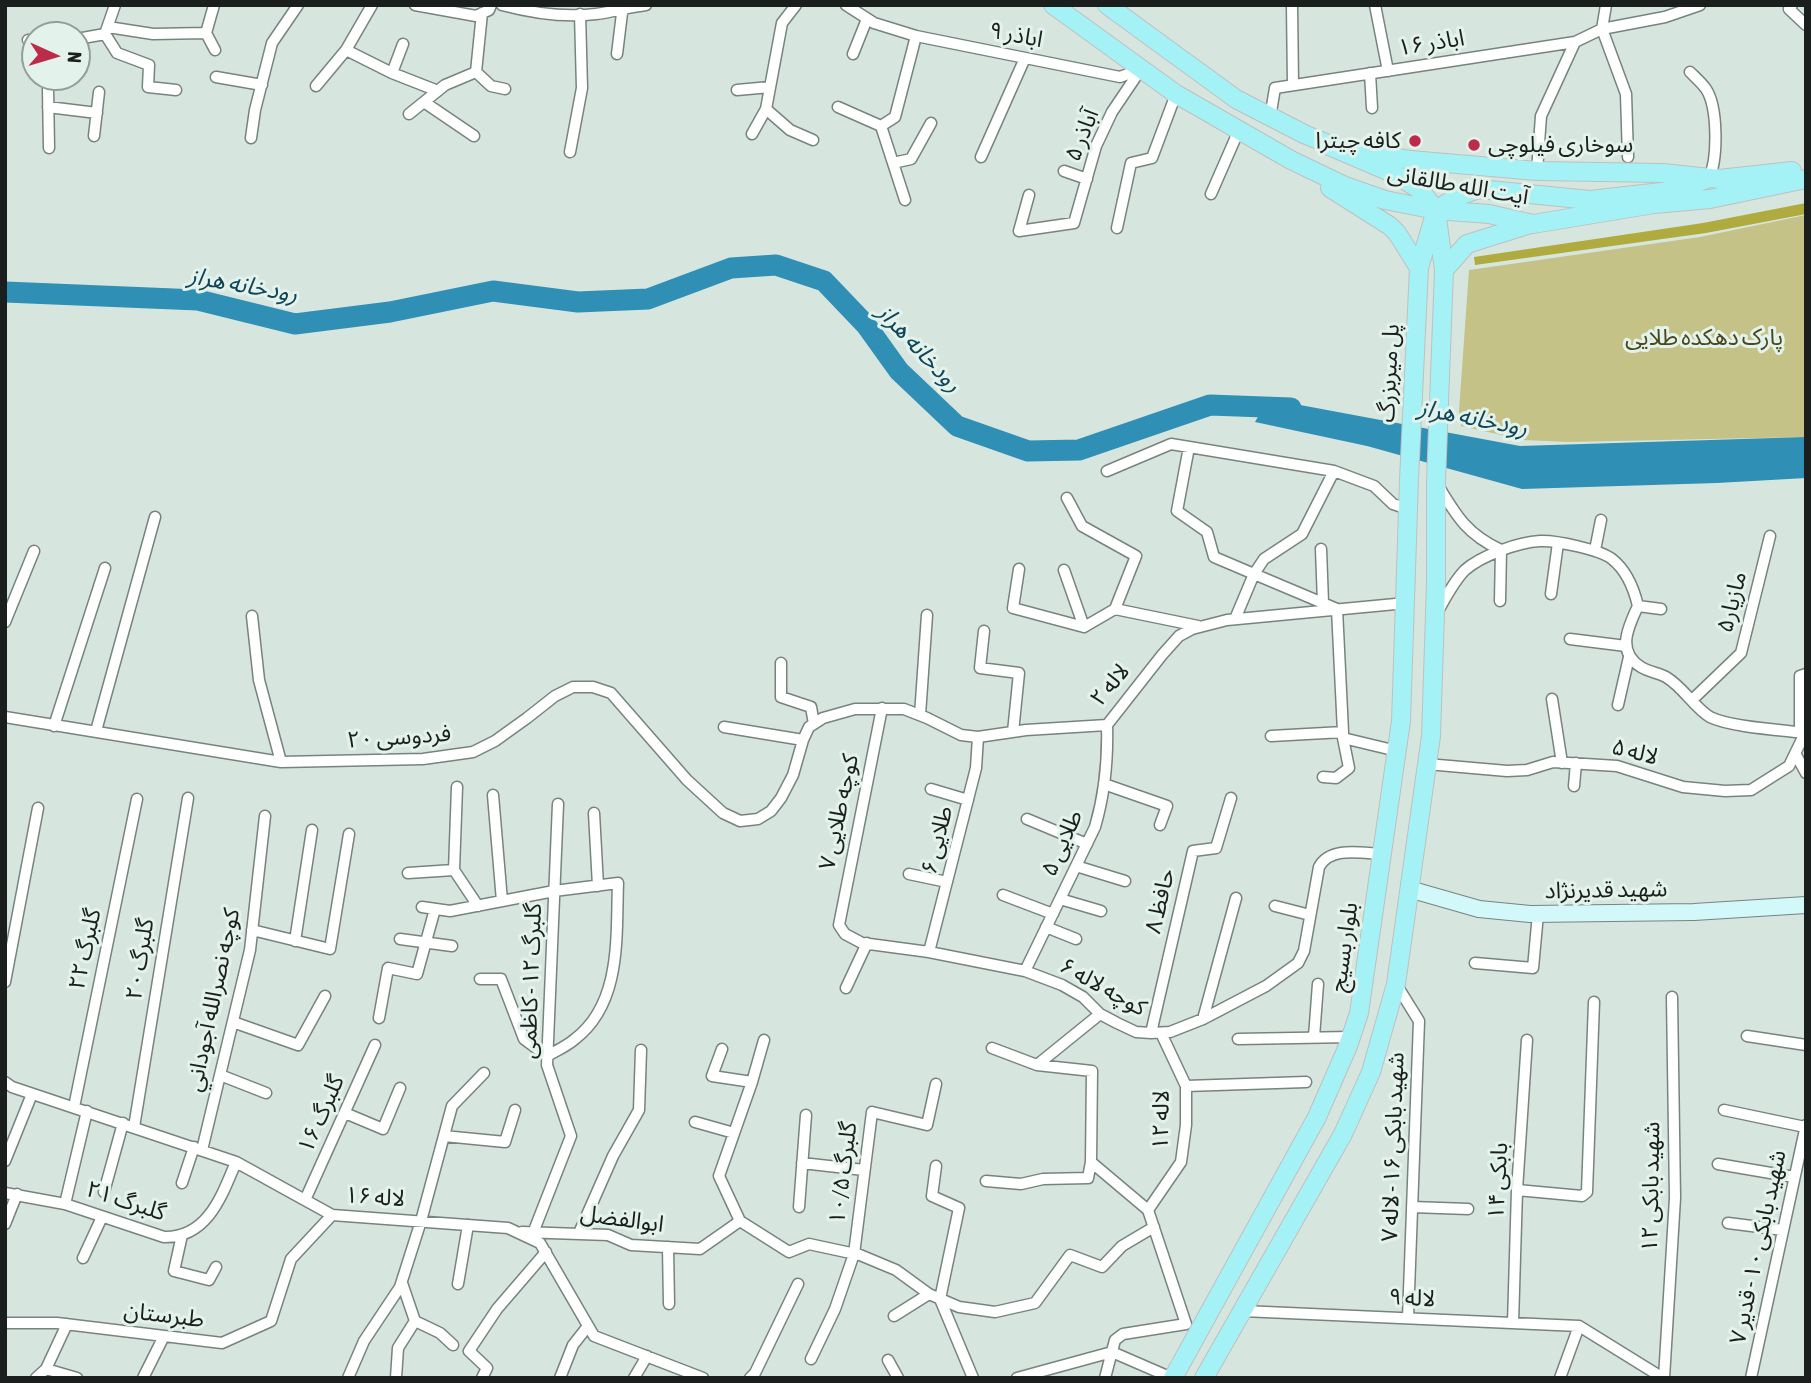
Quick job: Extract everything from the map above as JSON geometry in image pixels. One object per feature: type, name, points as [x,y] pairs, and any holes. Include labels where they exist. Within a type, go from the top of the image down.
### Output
[{"type":"main road","name":"آیت الله طالقانی","points":[[1053,5],[1176,94],[1291,160],[1370,195],[1436,210],[1489,214],[1533,223],[1654,204],[1710,199],[1806,179]]},
{"type":"main road","name":"آیت الله طالقانی","points":[[1108,6],[1236,99],[1327,145],[1411,160],[1537,171],[1651,173],[1709,178]]},
{"type":"main road","points":[[1204,1378],[1343,1134],[1371,1072],[1396,984],[1431,736],[1444,270],[1436,210],[1420,190],[1383,169],[1327,145]]},
{"type":"main road","points":[[1291,160],[1390,226],[1419,268]]},
{"type":"main road","points":[[1436,210],[1458,196],[1479,189],[1590,200],[1679,190],[1709,178],[1782,173],[1806,168]]},
{"type":"main road","points":[[1370,195],[1380,194],[1387,186],[1388,177],[1383,169]]},
{"type":"main road","points":[[1489,214],[1482,210],[1479,202],[1482,194],[1490,190]]},
{"type":"main road","name":"پل میربزرگ","points":[[1409,481],[1419,268],[1436,210]]},
{"type":"main road","points":[[1444,270],[1466,244],[1533,223]]},
{"type":"main road","name":"بلوار بسیج","points":[[1173,1378],[1315,1120],[1359,1013],[1401,721],[1409,481]]},
{"type":"main road","points":[[1406,582],[1415,568],[1422,566],[1430,568],[1436,583]]},
{"type":"main road","points":[[1315,1120],[1343,1134]]},
{"type":"street","points":[[115,5],[107,31],[117,53],[149,65],[148,87],[176,90]]},
{"type":"street","points":[[214,5],[206,33],[215,50]]},
{"type":"street","points":[[251,138],[272,43],[298,5]]},
{"type":"street","points":[[316,86],[346,50],[372,5]]},
{"type":"street","points":[[415,5],[476,16],[486,9]]},
{"type":"street","points":[[502,5],[580,14],[596,14],[623,7],[646,5]]},
{"type":"street","points":[[752,134],[765,109],[782,23],[796,5]]},
{"type":"street","name":"اباذر ۹","points":[[846,5],[867,19],[916,36],[1120,77],[1141,69]]},
{"type":"street","points":[[1270,118],[1275,88],[1293,85],[1292,5]]},
{"type":"street","points":[[1375,5],[1388,71]]},
{"type":"street","points":[[1606,5],[1602,29],[1626,94],[1628,157]]},
{"type":"street","name":"اباذر ۱۶","points":[[1293,85],[1575,42],[1602,29],[1665,17],[1700,5]]},
{"type":"street","points":[[1793,5],[1789,9],[1806,25]]},
{"type":"street","points":[[617,54],[623,7]]},
{"type":"street","points":[[476,72],[486,9]]},
{"type":"street","points":[[570,152],[582,88],[580,14]]},
{"type":"street","points":[[853,54],[867,19]]},
{"type":"street","points":[[91,36],[107,31],[206,33]]},
{"type":"street","points":[[881,127],[895,117],[916,36]]},
{"type":"street","points":[[1537,171],[1541,116],[1575,42]]},
{"type":"street","points":[[393,73],[403,44]]},
{"type":"street","points":[[346,50],[438,91]]},
{"type":"street","points":[[981,157],[1025,58]]},
{"type":"street","name":"آباذر ۵","points":[[1029,195],[1019,231],[1074,223],[1096,146],[1112,112],[1141,69]]},
{"type":"street","points":[[476,72],[491,86],[505,89]]},
{"type":"street","points":[[409,114],[445,85],[476,72]]},
{"type":"street","points":[[1690,72],[1707,90],[1716,131],[1714,168],[1709,178]]},
{"type":"street","points":[[1370,73],[1372,108]]},
{"type":"street","points":[[215,77],[262,85]]},
{"type":"street","points":[[737,90],[770,87]]},
{"type":"street","points":[[48,91],[48,148]]},
{"type":"street","points":[[94,135],[99,92]]},
{"type":"street","points":[[1117,228],[1131,163],[1152,158],[1176,94]]},
{"type":"street","points":[[424,102],[474,136]]},
{"type":"street","points":[[48,107],[97,113]]},
{"type":"street","points":[[838,107],[881,127],[905,200]]},
{"type":"street","points":[[765,109],[790,130],[813,140]]},
{"type":"street","points":[[893,163],[911,159],[931,123]]},
{"type":"street","points":[[1212,194],[1239,130]]},
{"type":"street","points":[[1064,171],[1087,179]]},
{"type":"street","points":[[1107,471],[1171,444],[1334,471],[1374,486],[1394,504],[1408,509]]},
{"type":"street","points":[[1189,447],[1177,511],[1207,532],[1214,557],[1336,609],[1343,735],[1349,768],[1336,778],[1324,776]]},
{"type":"street","points":[[1235,619],[1254,574],[1264,559],[1302,534],[1334,471]]},
{"type":"street","points":[[1436,482],[1461,523],[1482,541],[1501,550]]},
{"type":"street","points":[[1019,569],[1013,608],[1084,627],[1115,609],[1136,556],[1082,526],[1067,498]]},
{"type":"street","points":[[96,731],[155,517]]},
{"type":"street","points":[[1595,550],[1601,520]]},
{"type":"street","name":"مازیار۵","points":[[1692,700],[1741,653],[1770,536]]},
{"type":"street","points":[[1435,616],[1464,571],[1501,550],[1541,541],[1595,550],[1612,559],[1624,573],[1638,606],[1628,627],[1628,652],[1618,705]]},
{"type":"street","points":[[1551,594],[1558,544]]},
{"type":"street","points":[[1321,549],[1323,603]]},
{"type":"street","points":[[1500,601],[1501,550]]},
{"type":"street","points":[[5,622],[34,551]]},
{"type":"street","points":[[54,726],[106,568]]},
{"type":"street","points":[[1064,570],[1084,627]]},
{"type":"street","name":"لاله ۲","points":[[814,724],[823,718],[855,709],[882,708],[904,709],[961,735],[978,737],[1107,725],[1179,636],[1200,627],[1235,619],[1406,603]]},
{"type":"street","points":[[1638,606],[1661,609]]},
{"type":"street","points":[[1115,609],[1200,627]]},
{"type":"street","points":[[920,715],[927,615]]},
{"type":"street","points":[[252,616],[258,680],[281,762]]},
{"type":"street","points":[[984,631],[980,668],[1019,673],[1013,732]]},
{"type":"street","points":[[1570,639],[1628,652],[1641,667],[1667,678],[1711,717],[1737,724],[1804,732],[1801,676],[1806,674]]},
{"type":"street","points":[[724,727],[803,740],[809,727],[814,724],[811,708],[781,697],[781,663]]},
{"type":"street","name":"فردوسی ۲۰","points":[[5,717],[281,762],[423,759],[473,752],[495,741],[555,696],[573,688],[593,687],[611,693],[687,780],[723,813],[740,821],[758,819],[771,811],[793,775],[803,740]]},
{"type":"street","points":[[1552,699],[1562,763]]},
{"type":"street","name":"کوچه طلایی ۷","points":[[839,925],[882,708]]},
{"type":"street","name":"طلایی ۵","points":[[1026,971],[1087,844],[1102,804],[1108,758],[1107,725]]},
{"type":"street","name":"لاله ۵","points":[[1427,764],[1507,771],[1527,770],[1553,762],[1617,765],[1683,786],[1726,791],[1751,790],[1789,766],[1804,732]]},
{"type":"street","points":[[1271,736],[1343,735],[1397,751]]},
{"type":"street","name":"طلایی ۶","points":[[929,952],[976,768],[978,737]]},
{"type":"street","points":[[1796,755],[1806,774]]},
{"type":"street","points":[[1574,786],[1576,763]]},
{"type":"street","points":[[1104,784],[1167,806],[1160,825]]},
{"type":"street","points":[[457,787],[454,870],[478,906]]},
{"type":"street","points":[[931,789],[968,800]]},
{"type":"street","points":[[493,794],[502,901]]},
{"type":"street","name":"گلبرگ ۲۰","points":[[104,1192],[129,1125],[188,798]]},
{"type":"street","name":"حافظ ۸","points":[[1156,1033],[1193,850],[1216,848],[1231,798]]},
{"type":"street","name":"گلبرگ ۲۲","points":[[74,1107],[137,799]]},
{"type":"street","name":"گلبرگ ۱۲ - کاظمی","points":[[533,1233],[571,1136],[547,1065],[558,804]]},
{"type":"street","points":[[5,982],[38,808]]},
{"type":"street","points":[[593,813],[598,886]]},
{"type":"street","name":"كوچه نصرالله آجوداني","points":[[182,1183],[198,1149],[220,1075],[250,950],[265,816]]},
{"type":"street","points":[[1027,819],[1087,844]]},
{"type":"street","points":[[295,941],[312,830]]},
{"type":"street","points":[[252,930],[330,949],[349,834]]},
{"type":"street","name":"کوچه لاله ۶","points":[[839,925],[845,934],[867,943],[1026,971],[1062,985],[1083,997],[1100,1014],[1136,1032],[1170,1032],[1203,1019],[1266,986],[1298,963],[1304,951],[1319,867],[1323,860],[1332,854],[1352,852],[1382,855]]},
{"type":"street","points":[[1076,866],[1125,881]]},
{"type":"street","points":[[408,873],[454,870]]},
{"type":"street","points":[[909,874],[947,882]]},
{"type":"street","points":[[422,907],[450,911],[554,891],[618,883],[616,961],[600,1011],[576,1039],[547,1056],[524,1040],[507,990],[500,979],[480,979]]},
{"type":"street","name":"شهید قدیرنژاد","points":[[1409,889],[1479,909],[1538,914],[1694,912],[1806,905]]},
{"type":"street","points":[[1003,895],[1053,914]]},
{"type":"street","points":[[1203,1019],[1236,898]]},
{"type":"street","points":[[1060,899],[1101,912]]},
{"type":"street","points":[[1275,906],[1310,915]]},
{"type":"street","points":[[379,1018],[388,968],[416,974],[435,909]]},
{"type":"street","points":[[1475,962],[1532,968],[1538,914]]},
{"type":"street","points":[[1046,928],[1076,939]]},
{"type":"street","points":[[401,939],[452,946]]},
{"type":"street","points":[[846,988],[867,943]]},
{"type":"street","points":[[1314,1037],[1318,984]]},
{"type":"street","name":"شهید بابکی ۱۶ - لاله ۷","points":[[1396,984],[1419,1021],[1408,1318]]},
{"type":"street","points":[[233,1022],[299,1045],[325,996]]},
{"type":"street","name":"شهید بابکی ۱۲","points":[[1663,1378],[1675,1198],[1672,997]]},
{"type":"street","points":[[1517,1191],[1582,1196],[1587,1192],[1594,1002]]},
{"type":"street","points":[[1037,1065],[1100,1014]]},
{"type":"street","name":"لاله ۱۲","points":[[1148,1210],[1181,1162],[1186,1125],[1186,1086],[1156,1033]]},
{"type":"street","points":[[1746,1036],[1806,1045]]},
{"type":"street","points":[[1238,1039],[1351,1037]]},
{"type":"street","points":[[764,1040],[719,1176],[740,1220],[789,1252],[809,1244],[853,1254],[896,1270],[940,1299],[960,1307],[995,1312],[1035,1303],[1070,1255],[1102,1267],[1122,1246],[1154,1227]]},
{"type":"street","name":"بابکی ۱۴","points":[[1513,1323],[1517,1191],[1527,1040]]},
{"type":"street","name":"گلبرگ ۱۶","points":[[305,1200],[375,1045]]},
{"type":"street","points":[[986,1181],[1021,1184],[1043,1179],[1088,1178],[1091,1162],[1092,1071],[1037,1065],[992,1048]]},
{"type":"street","points":[[722,1049],[712,1076],[752,1082]]},
{"type":"street","points":[[579,1233],[613,1156],[639,1110],[641,1050]]},
{"type":"street","points":[[348,1378],[364,1341],[402,1283],[452,1105],[484,1073]]},
{"type":"street","points":[[220,1075],[266,1093]]},
{"type":"street","points":[[1186,1086],[1306,1082]]},
{"type":"street","name":"لاله ۱۶","points":[[5,1083],[236,1162],[332,1215],[508,1228],[518,1232],[540,1243],[594,1336],[703,1378]]},
{"type":"street","name":"گلبرگ ۱۰/۵","points":[[811,1359],[835,1309],[853,1254],[872,1112],[927,1125],[936,1084]]},
{"type":"street","points":[[345,1112],[383,1129],[401,1088]]},
{"type":"street","points":[[5,1161],[32,1094]]},
{"type":"street","points":[[444,1136],[505,1142],[515,1110]]},
{"type":"street","points":[[1724,1110],[1806,1126]]},
{"type":"street","points":[[65,1204],[87,1111]]},
{"type":"street","points":[[799,1207],[806,1115]]},
{"type":"street","points":[[695,1122],[734,1133]]},
{"type":"street","name":"شهید بابکی ۱۰ - قدیر ۷","points":[[1751,1378],[1806,1126]]},
{"type":"street","name":"گلبرگ ۲۱","points":[[11,1194],[65,1204],[164,1237],[182,1235],[198,1227],[211,1215],[236,1162]]},
{"type":"street","points":[[1091,1162],[1148,1210],[1186,1324],[1123,1334],[1115,1340],[1105,1378]]},
{"type":"street","points":[[802,1163],[864,1170]]},
{"type":"street","points":[[1718,1164],[1794,1177]]},
{"type":"street","points":[[936,1166],[932,1196],[959,1208],[940,1299],[973,1378]]},
{"type":"street","points":[[5,1224],[11,1194]]},
{"type":"street","points":[[1412,1207],[1468,1209]]},
{"type":"street","name":"طبرستان","points":[[5,1323],[67,1324],[222,1343],[271,1321],[291,1259],[332,1215]]},
{"type":"street","points":[[83,1258],[102,1217]]},
{"type":"street","name":"ابوالفضل","points":[[518,1232],[608,1234],[631,1245],[699,1249],[740,1220]]},
{"type":"street","points":[[1728,1223],[1783,1230]]},
{"type":"street","points":[[458,1284],[468,1225]]},
{"type":"street","points":[[182,1235],[174,1271],[209,1280],[216,1267]]},
{"type":"street","points":[[668,1247],[669,1304]]},
{"type":"street","points":[[482,1378],[487,1367],[469,1351],[497,1309],[546,1252]]},
{"type":"street","points":[[402,1283],[415,1321],[440,1333],[453,1345]]},
{"type":"street","points":[[750,1378],[755,1373],[798,1284]]},
{"type":"street","points":[[894,1316],[929,1294]]},
{"type":"street","name":"لاله ۹","points":[[1243,1311],[1579,1326]]},
{"type":"street","points":[[396,1378],[398,1348],[415,1321]]},
{"type":"street","points":[[36,1378],[46,1369],[67,1324]]},
{"type":"street","points":[[560,1378],[573,1345],[588,1326]]},
{"type":"street","points":[[1560,1378],[1579,1326],[1663,1378]]},
{"type":"street","points":[[143,1378],[164,1336]]},
{"type":"street","points":[[1017,1378],[1112,1352],[1173,1378]]},
{"type":"street","points":[[635,1378],[647,1356]]},
{"type":"street","points":[[888,1360],[898,1378]]},
{"type":"street","points":[[46,1369],[77,1378]]},
{"type":"green space","name":"پارک دهکده طلایی","points":[[1806,215],[1806,437],[1567,442],[1524,440],[1461,426],[1459,411],[1469,270],[1700,237]]},
{"type":"shaded area","points":[[1806,203],[1806,214],[1706,233],[1475,265],[1474,257],[1703,223]]},
{"type":"water","points":[[1268,399],[1520,446],[1806,437],[1806,478],[1522,489],[1367,446],[1255,422]]},
{"type":"waterway","name":"رودخانه هراز","points":[[5,292],[198,300],[295,324],[390,312],[493,291],[578,302],[648,299],[731,268],[776,265],[824,281],[866,325],[899,371],[957,426],[1028,451],[1079,450],[1210,405],[1291,408]]},
{"type":"place","name":"کافه چیترا","points":[[1415,141]]},
{"type":"place","name":"سوخاری فیلوچی","points":[[1474,145]]}]
